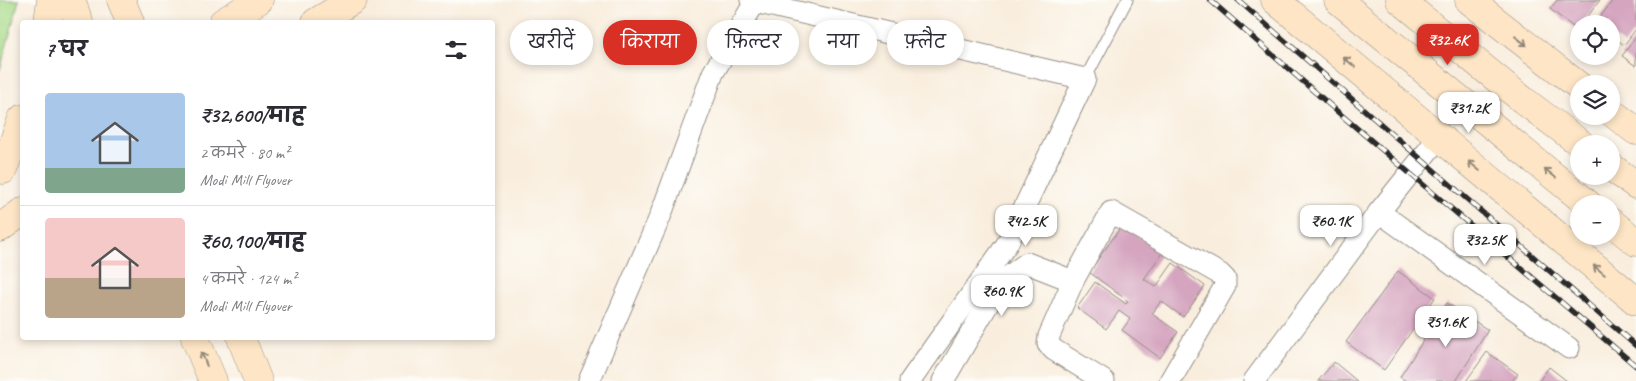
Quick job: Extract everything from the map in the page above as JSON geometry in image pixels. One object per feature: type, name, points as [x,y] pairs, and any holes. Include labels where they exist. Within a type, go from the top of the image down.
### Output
[{"type":"main road","points":[[48,20],[51,0]]},
{"type":"main road","points":[[71,0],[77,20]]},
{"type":"main road","points":[[121,0],[129,20]]},
{"type":"main road","points":[[226,20],[259,0]]},
{"type":"main road","points":[[319,20],[354,0]]},
{"type":"main road","points":[[1275,0],[1636,301]]},
{"type":"main road","points":[[1338,0],[1577,195]]},
{"type":"main road","points":[[1400,0],[1570,136]]},
{"type":"main road","points":[[1469,0],[1570,79]]},
{"type":"main road","points":[[1620,119],[1636,131]]},
{"type":"main road","points":[[9,166],[20,126]]},
{"type":"main road","points":[[1620,173],[1636,185]]},
{"type":"main road","points":[[1620,229],[1636,242]]},
{"type":"main road","points":[[196,340],[213,381]]},
{"type":"main road","points":[[242,340],[258,381]]},
{"type":"street","points":[[589,381],[660,217],[713,73],[753,1],[1085,80],[1007,244],[910,381]]},
{"type":"street","points":[[1254,381],[1380,212],[1439,137]]},
{"type":"street","points":[[1104,381],[1054,350],[1048,344],[1049,336],[1074,281],[1111,212],[1226,279],[1225,286],[1170,381]]},
{"type":"street","points":[[1380,212],[1569,348]]},
{"type":"street","points":[[943,381],[1001,282],[1027,263],[1074,281]]},
{"type":"lane","points":[[1085,80],[1127,0]]},
{"type":"green space","points":[[0,0],[19,0],[0,70]]},
{"type":"building","points":[[1557,0],[1600,0],[1589,15],[1570,15],[1570,25],[1550,9]]},
{"type":"building","points":[[1613,0],[1636,0],[1636,29],[1624,45],[1620,42],[1620,15],[1602,15]]},
{"type":"building","points":[[1636,37],[1636,66],[1622,56]]},
{"type":"building","points":[[1123,224],[1162,253],[1144,279],[1156,287],[1173,263],[1205,286],[1183,317],[1161,301],[1152,314],[1178,332],[1160,358],[1122,330],[1130,319],[1119,311],[1106,329],[1077,308],[1095,282],[1126,304],[1128,301],[1089,272]]},
{"type":"building","points":[[1398,271],[1435,298],[1384,370],[1346,342]]},
{"type":"building","points":[[1447,303],[1488,330],[1456,381],[1406,381],[1400,377]]},
{"type":"building","points":[[1487,352],[1518,374],[1512,381],[1466,381]]},
{"type":"building","points":[[1334,362],[1357,381],[1318,381]]},
{"type":"building","points":[[1549,367],[1567,381],[1539,381]]},
{"type":"railway","points":[[1210,0],[1339,113],[1636,366]]},
{"type":"railway","points":[[1238,0],[1636,346]]}]
